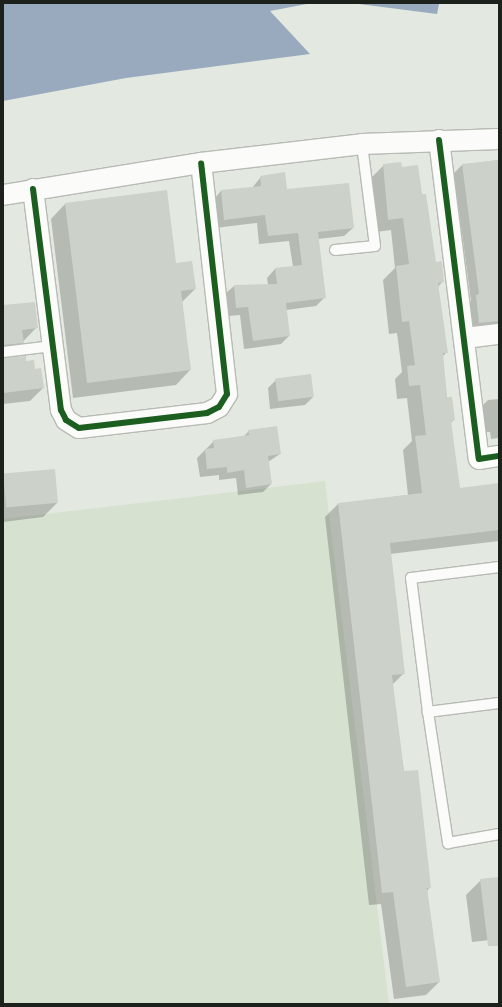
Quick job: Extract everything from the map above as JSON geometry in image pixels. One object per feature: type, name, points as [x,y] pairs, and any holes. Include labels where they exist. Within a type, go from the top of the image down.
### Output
[{"type":"street","points":[[3,195],[201,163],[362,144],[499,139]]},
{"type":"street","points":[[439,140],[480,459],[499,456]]},
{"type":"street","points":[[33,189],[61,410],[66,420],[78,428],[207,413],[219,407],[227,394],[201,163]]},
{"type":"street","points":[[465,338],[499,334]]},
{"type":"lane","points":[[335,250],[375,246],[362,144]]},
{"type":"lane","points":[[3,352],[53,346]]},
{"type":"lane","points":[[499,567],[411,578],[428,712],[448,842],[499,834]]},
{"type":"lane","points":[[428,712],[499,703]]},
{"type":"shaded area","points":[[325,481],[389,1004],[3,1004],[3,519]]},
{"type":"water","points":[[3,3],[312,3],[270,11],[310,54],[126,78],[3,101]]},
{"type":"water","points":[[351,3],[439,3],[439,4],[437,14]]},
{"type":"building","points":[[499,160],[499,321],[479,323],[476,295],[479,294],[462,164]]},
{"type":"building","points":[[401,162],[402,167],[418,165],[422,194],[426,194],[436,262],[442,261],[444,282],[438,283],[448,353],[443,353],[447,397],[452,397],[455,420],[451,421],[460,488],[499,483],[499,530],[390,543],[405,674],[392,675],[404,771],[418,770],[431,888],[427,888],[440,982],[406,987],[393,892],[382,893],[338,503],[422,493],[415,436],[426,435],[420,385],[409,386],[407,366],[415,365],[409,321],[402,322],[396,266],[409,264],[403,218],[388,220],[383,164]]},
{"type":"building","points":[[285,172],[287,189],[349,183],[354,228],[318,232],[326,298],[286,303],[290,336],[253,341],[248,307],[236,308],[234,285],[277,284],[275,268],[302,265],[298,233],[268,236],[265,215],[224,220],[221,190],[261,186],[260,176]]},
{"type":"building","points":[[167,190],[176,263],[192,261],[196,289],[181,291],[191,370],[87,383],[65,203]]},
{"type":"building","points":[[35,302],[38,328],[22,330],[24,343],[3,345],[3,305]]},
{"type":"building","points":[[26,356],[26,361],[34,360],[35,369],[41,368],[44,388],[3,393],[3,358]]},
{"type":"building","points":[[311,374],[314,397],[278,401],[275,378]]},
{"type":"building","points":[[277,426],[281,454],[268,456],[272,484],[246,488],[244,470],[227,473],[227,467],[207,469],[205,449],[214,448],[213,440],[249,435],[248,430]]},
{"type":"building","points":[[55,469],[58,503],[6,507],[3,474]]},
{"type":"building","points":[[499,877],[499,946],[488,946],[480,879]]},
{"type":"cycle path","points":[[439,140],[479,459],[499,456]]},
{"type":"cycle path","points":[[33,189],[61,410],[66,420],[79,428],[207,413],[219,407],[227,394],[201,163]]}]
